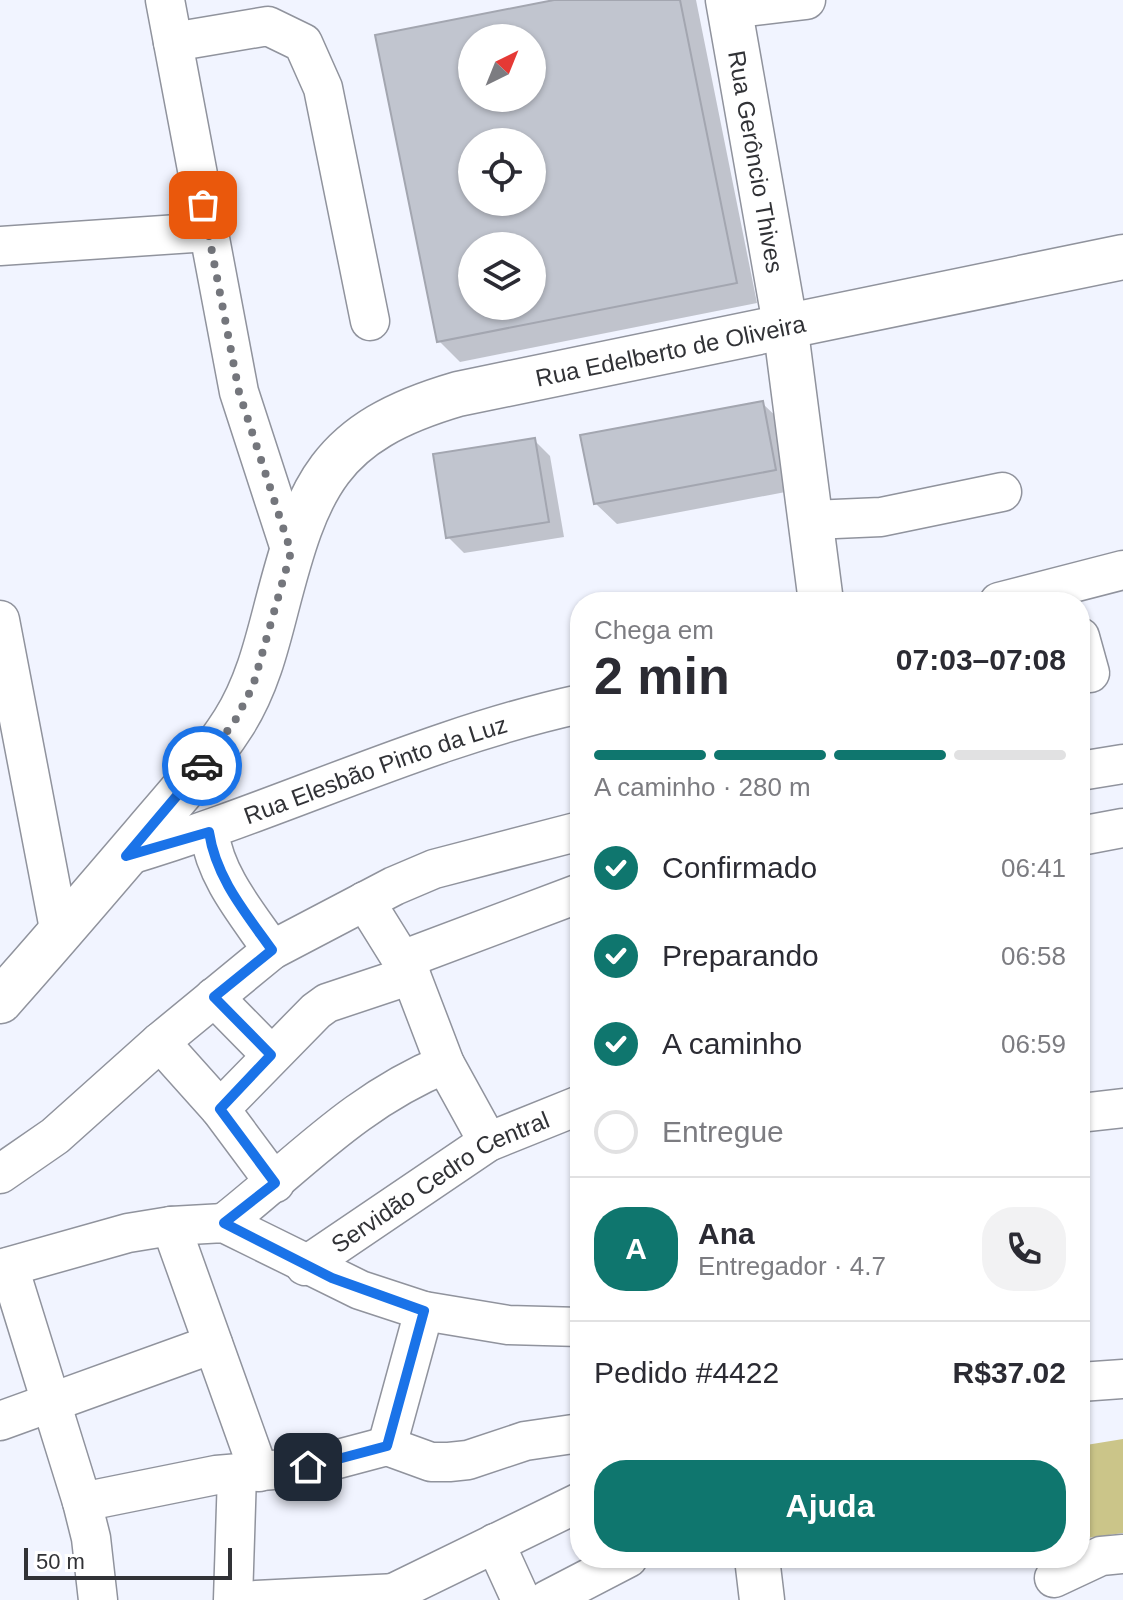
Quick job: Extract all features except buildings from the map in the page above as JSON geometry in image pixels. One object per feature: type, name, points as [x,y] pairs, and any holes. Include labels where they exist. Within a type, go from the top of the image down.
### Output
[{"type":"main road","name":"Rua Gerôncio Thives","points":[[729,4],[785,324],[820,592]]},
{"type":"main road","name":"Rua Edelberto de Oliveira","points":[[0,1001],[209,757],[236,719],[265,652],[291,552],[313,494],[332,465],[356,440],[381,422],[410,408],[458,394],[785,324],[1123,257]]},
{"type":"main road","points":[[758,1568],[762,1600]]},
{"type":"street","points":[[165,0],[239,392],[291,552]]},
{"type":"street","points":[[729,4],[806,0]]},
{"type":"street","points":[[173,42],[268,26],[303,43],[323,88],[370,321]]},
{"type":"street","points":[[0,246],[208,232]]},
{"type":"street","points":[[812,520],[881,517],[1002,492]]},
{"type":"street","points":[[1075,592],[1123,570]]},
{"type":"street","points":[[0,620],[60,934]]},
{"type":"street","name":"Rua Elesbão Pinto da Luz","points":[[126,856],[209,832],[509,720],[570,706]]},
{"type":"street","points":[[1090,769],[1123,764]]},
{"type":"street","points":[[1090,834],[1123,828]]},
{"type":"street","points":[[209,832],[213,856],[223,879],[272,950]]},
{"type":"street","points":[[0,1174],[55,1136],[160,1042],[272,950],[434,869],[570,834]]},
{"type":"street","points":[[220,1109],[271,1055],[327,1003],[570,897]]},
{"type":"street","points":[[365,901],[406,968],[445,1064],[488,1142]]},
{"type":"street","points":[[214,997],[271,1055]]},
{"type":"street","points":[[160,1042],[220,1109],[275,1183]]},
{"type":"street","points":[[224,1223],[358,1110],[407,1080],[445,1064]]},
{"type":"street","points":[[1090,1112],[1123,1108]]},
{"type":"street","name":"Servidão Cedro Central","points":[[305,1266],[488,1142],[570,1109]]},
{"type":"street","points":[[98,1600],[91,1538],[82,1502],[52,1402],[4,1268],[128,1233],[171,1226],[224,1223],[305,1266],[360,1290],[424,1311],[508,1325],[570,1327]]},
{"type":"street","points":[[171,1226],[213,1344],[248,1473],[233,1600]]},
{"type":"street","points":[[508,1325],[570,1303]]},
{"type":"street","points":[[387,1446],[424,1311]]},
{"type":"street","points":[[0,1421],[213,1344]]},
{"type":"street","points":[[82,1502],[248,1473],[308,1467],[387,1446],[431,1462],[449,1462],[468,1460],[525,1441],[570,1434]]},
{"type":"street","points":[[256,1600],[392,1598],[570,1507]]},
{"type":"street","points":[[495,1543],[521,1600]]},
{"type":"street","points":[[1090,1561],[1101,1556],[1123,1554]]},
{"type":"street","points":[[547,1600],[609,1568]]},
{"type":"street","points":[[1054,1579],[1076,1568]]},
{"type":"shaded area","points":[[1123,1439],[1123,1533],[1090,1538],[1090,1444]]},
{"type":"way so far","points":[[202,766],[236,719],[253,686],[291,552],[239,392],[203,205]]},
{"type":"route","points":[[202,766],[126,856],[209,832],[213,856],[223,879],[272,950],[214,997],[271,1055],[220,1109],[275,1183],[224,1223],[332,1278],[424,1311],[387,1446],[308,1467]]}]
